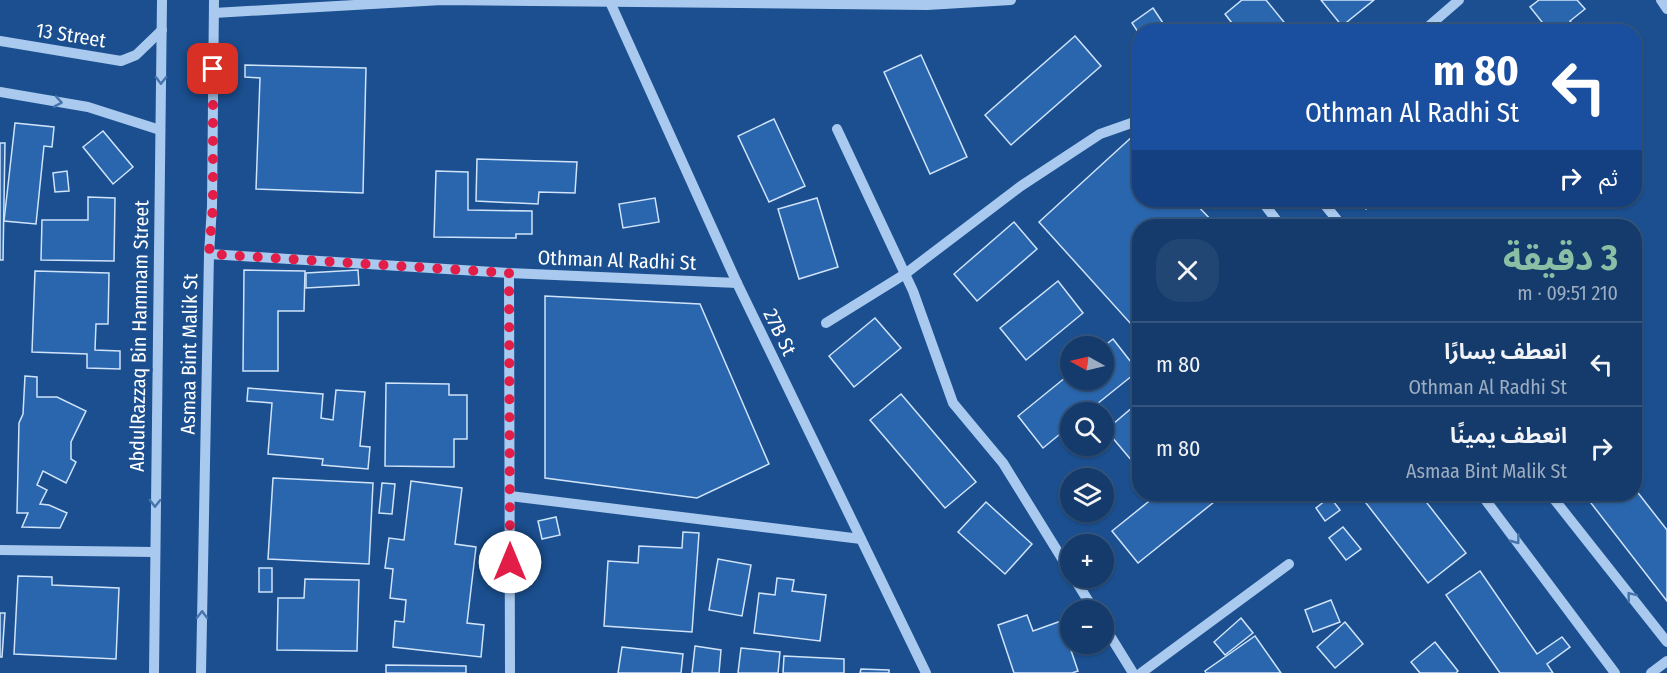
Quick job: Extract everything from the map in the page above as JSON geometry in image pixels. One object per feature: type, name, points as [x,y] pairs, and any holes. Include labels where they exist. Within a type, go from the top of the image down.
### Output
[{"type":"street","name":"AbdulRazzaq Bin Hammam Street","points":[[154,673],[162,0]]},
{"type":"street","name":"Asmaa Bint Malik St","points":[[201,673],[209,254],[213,206],[214,0]]},
{"type":"street","points":[[214,13],[442,0],[610,2],[1011,0]]},
{"type":"street","points":[[1431,24],[1459,0]]},
{"type":"street","points":[[1661,0],[1667,9]]},
{"type":"street","name":"27B St","points":[[610,2],[737,283],[926,673]]},
{"type":"street","name":"13 Street","points":[[0,41],[121,61],[136,55],[162,30]]},
{"type":"street","points":[[0,92],[88,107],[160,130]]},
{"type":"street","points":[[826,323],[905,274],[1021,186],[1100,134],[1132,123]]},
{"type":"street","points":[[837,129],[913,291],[953,403],[1003,463],[1060,555]]},
{"type":"street","points":[[1266,207],[1276,219]]},
{"type":"street","points":[[1327,207],[1336,219]]},
{"type":"street","name":"Othman Al Radhi St","points":[[209,254],[509,273],[737,283]]},
{"type":"street","points":[[509,273],[510,673]]},
{"type":"street","points":[[510,496],[861,539]]},
{"type":"street","points":[[1485,501],[1615,673]]},
{"type":"street","points":[[1556,501],[1667,642]]},
{"type":"street","points":[[0,550],[154,552]]},
{"type":"street","points":[[1141,673],[1289,564]]},
{"type":"street","points":[[1114,642],[1133,673]]},
{"type":"street","points":[[1651,673],[1667,661]]},
{"type":"building","points":[[1242,0],[1266,0],[1286,24],[1233,24],[1225,14]]},
{"type":"building","points":[[1321,0],[1374,0],[1344,24],[1340,24]]},
{"type":"building","points":[[1539,0],[1577,0],[1585,9],[1570,21],[1572,24],[1544,24],[1530,7]]},
{"type":"building","points":[[1153,8],[1164,24],[1133,24]]},
{"type":"building","points":[[1075,36],[1101,66],[1011,145],[985,115]]},
{"type":"building","points":[[921,55],[967,157],[930,174],[884,72]]},
{"type":"building","points":[[245,65],[366,68],[363,193],[256,189],[260,78],[245,77]]},
{"type":"building","points":[[774,119],[805,186],[769,202],[738,136]]},
{"type":"building","points":[[15,123],[54,127],[52,147],[44,146],[36,224],[4,221]]},
{"type":"building","points":[[103,131],[133,167],[113,184],[83,147]]},
{"type":"building","points":[[1132,137],[1132,207],[1199,207],[1210,219],[1132,219],[1131,324],[1039,222]]},
{"type":"building","points":[[0,143],[5,143],[3,260],[0,260]]},
{"type":"building","points":[[477,159],[577,162],[575,193],[539,192],[538,204],[476,201]]},
{"type":"building","points":[[67,171],[69,191],[55,192],[53,173]]},
{"type":"building","points":[[436,171],[468,172],[468,210],[532,211],[532,234],[516,234],[516,238],[434,237]]},
{"type":"building","points":[[88,197],[115,198],[114,261],[41,260],[42,220],[88,220]]},
{"type":"building","points":[[655,198],[659,222],[623,228],[619,204]]},
{"type":"building","points":[[817,198],[838,267],[799,279],[778,209]]},
{"type":"building","points":[[1014,222],[1037,249],[977,301],[954,274]]},
{"type":"building","points":[[244,270],[305,271],[304,311],[278,311],[278,371],[243,371]]},
{"type":"building","points":[[358,270],[359,285],[306,288],[306,273]]},
{"type":"building","points":[[35,271],[109,273],[108,324],[96,324],[95,350],[120,351],[120,369],[87,368],[87,354],[32,352]]},
{"type":"building","points":[[1058,281],[1083,313],[1026,360],[1000,328]]},
{"type":"building","points":[[545,296],[700,304],[769,464],[697,498],[545,478]]},
{"type":"building","points":[[875,318],[901,348],[854,387],[829,356]]},
{"type":"building","points":[[1114,340],[1132,363],[1132,376],[1099,402],[1060,402],[1060,434],[1043,448],[1018,416],[1060,382],[1060,390],[1114,390]]},
{"type":"building","points":[[25,376],[37,377],[37,397],[57,397],[86,411],[71,442],[71,459],[76,462],[66,483],[43,471],[37,485],[47,490],[40,504],[49,505],[67,513],[60,528],[22,527],[28,513],[17,513],[19,423],[23,414]]},
{"type":"building","points":[[386,383],[449,384],[449,395],[467,395],[467,439],[454,439],[454,467],[385,466]]},
{"type":"building","points":[[248,388],[323,394],[321,418],[333,420],[336,390],[365,392],[360,446],[370,447],[368,469],[322,465],[323,459],[268,454],[272,403],[247,401]]},
{"type":"building","points":[[901,394],[976,482],[945,508],[870,420]]},
{"type":"building","points":[[1132,408],[1132,461],[1114,440],[1114,423]]},
{"type":"building","points":[[273,478],[373,483],[369,564],[268,559]]},
{"type":"building","points":[[411,481],[462,488],[455,544],[476,547],[467,623],[484,625],[481,657],[393,647],[395,621],[404,622],[406,600],[390,598],[393,569],[385,568],[389,538],[404,540]]},
{"type":"building","points":[[382,483],[395,484],[392,514],[379,513]]},
{"type":"building","points":[[1642,498],[1667,530],[1667,601],[1589,501],[1642,501]]},
{"type":"building","points":[[1149,501],[1215,501],[1138,563],[1112,531]]},
{"type":"building","points":[[1325,501],[1333,501],[1340,510],[1325,521],[1316,508]]},
{"type":"building","points":[[1364,501],[1425,501],[1466,553],[1428,583]]},
{"type":"building","points":[[986,502],[1032,544],[1005,574],[958,532]]},
{"type":"building","points":[[556,517],[560,535],[542,539],[538,521]]},
{"type":"building","points":[[1343,527],[1361,549],[1346,560],[1329,538]]},
{"type":"building","points":[[683,532],[699,533],[692,632],[604,626],[608,561],[638,563],[639,546],[682,548]]},
{"type":"building","points":[[718,559],[751,565],[742,616],[709,610]]},
{"type":"building","points":[[259,568],[272,568],[272,592],[259,592]]},
{"type":"building","points":[[1480,571],[1537,654],[1562,637],[1570,647],[1547,664],[1553,673],[1500,673],[1446,595]]},
{"type":"building","points":[[18,576],[52,577],[52,585],[119,588],[116,659],[14,654]]},
{"type":"building","points":[[777,578],[794,580],[792,591],[826,595],[820,641],[754,633],[759,593],[775,595]]},
{"type":"building","points":[[305,579],[359,580],[357,651],[277,650],[278,598],[304,598]]},
{"type":"building","points":[[1331,600],[1340,622],[1313,632],[1305,610]]},
{"type":"building","points":[[0,613],[5,613],[2,657],[0,657]]},
{"type":"building","points":[[1027,615],[1033,631],[1060,621],[1060,654],[1072,654],[1078,671],[1072,673],[1014,673],[998,625]]},
{"type":"building","points":[[1241,618],[1253,633],[1225,655],[1214,642]]},
{"type":"building","points":[[1345,622],[1363,644],[1335,668],[1317,647]]},
{"type":"building","points":[[1255,636],[1281,673],[1206,673],[1205,671]]},
{"type":"building","points":[[1435,642],[1458,671],[1456,673],[1420,673],[1411,662]]},
{"type":"building","points":[[695,646],[721,650],[719,673],[692,673]]},
{"type":"building","points":[[622,647],[683,654],[681,673],[618,673]]},
{"type":"building","points":[[741,648],[780,652],[778,673],[738,673]]},
{"type":"building","points":[[784,656],[844,659],[844,673],[783,673]]},
{"type":"building","points":[[386,665],[466,666],[466,673],[386,673]]},
{"type":"building","points":[[861,669],[889,670],[889,673],[860,673]]},
{"type":"route","points":[[213,69],[213,206],[209,254],[509,273],[510,562]]}]
